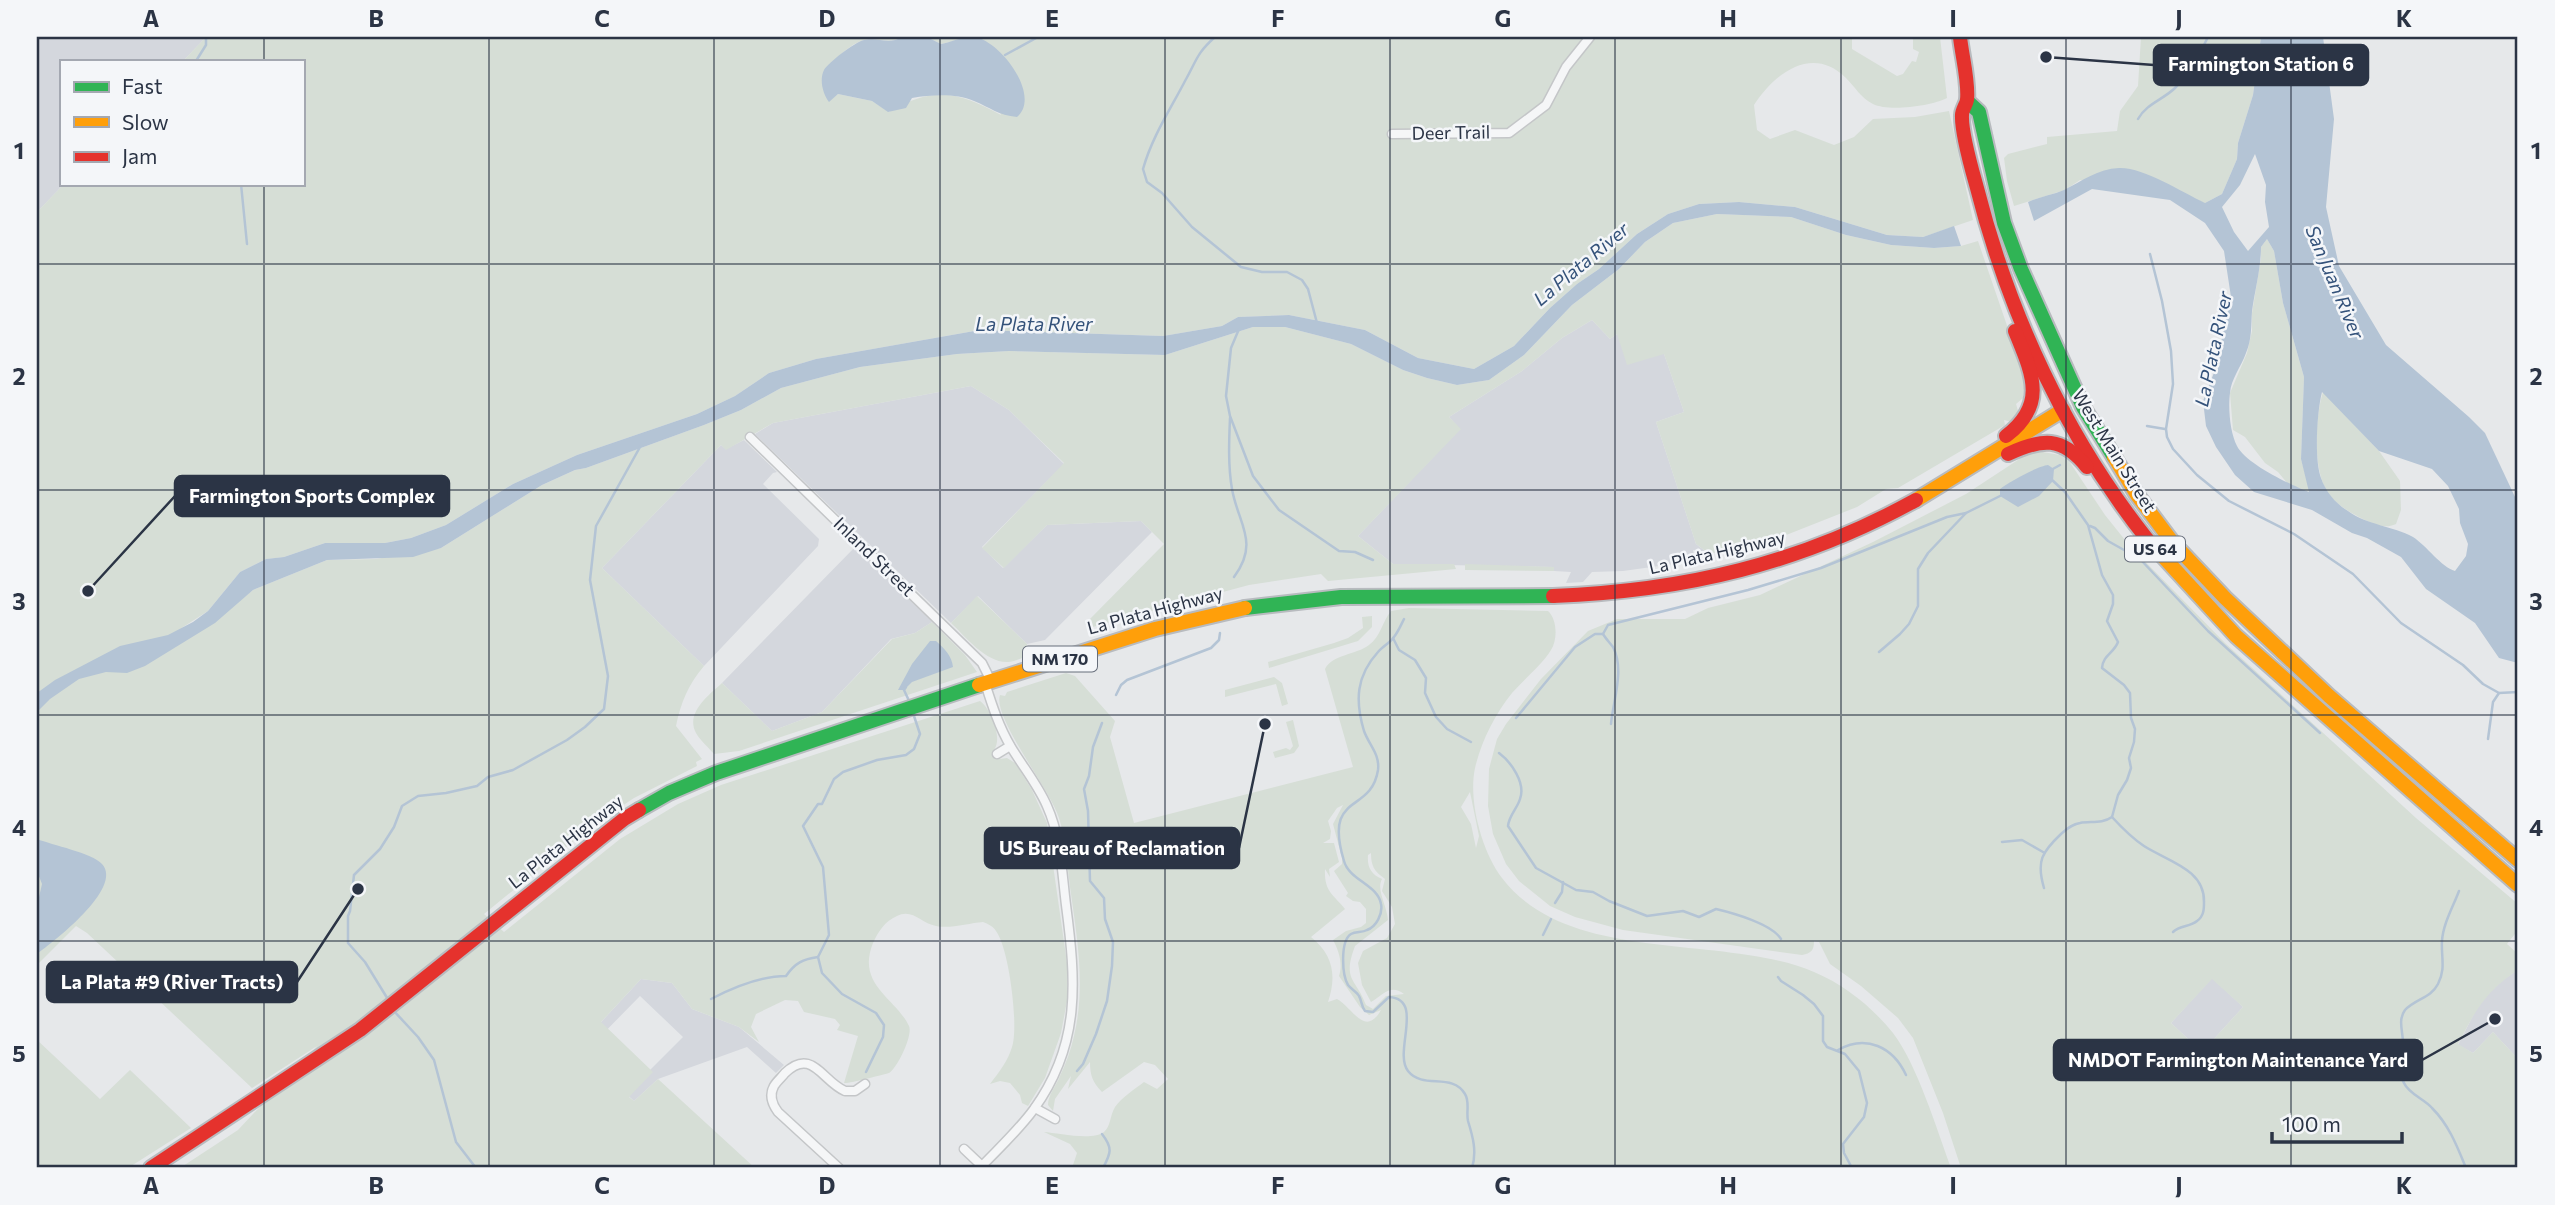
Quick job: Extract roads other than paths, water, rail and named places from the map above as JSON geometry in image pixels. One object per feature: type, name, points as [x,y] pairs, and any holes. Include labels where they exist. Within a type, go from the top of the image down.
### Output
[{"type":"highway","name":"West Main Street","points":[[1960,37],[1967,101],[1962,116],[1970,163],[1987,228],[2022,326],[2063,410],[2093,462],[2143,534],[2236,636],[2518,885]]},
{"type":"highway","name":"West Main Street","points":[[1967,101],[1979,112],[2004,223],[2048,333],[2083,407],[2137,495],[2161,527],[2225,598],[2329,696],[2518,860]]},
{"type":"highway","points":[[1996,253],[1991,258],[1991,264],[2032,375],[2034,398],[2028,415],[2018,429],[1961,463],[1954,478],[1970,478],[2022,447],[2043,442],[2059,443],[2076,452],[2128,524],[2137,533],[2143,534]]},
{"type":"highway","points":[[2048,333],[2050,354],[2064,382],[2063,410],[2090,430],[2149,519],[2161,527]]},
{"type":"highway","name":"La Plata Highway","points":[[151,1168],[360,1030],[605,832],[645,806],[716,773],[1155,628],[1263,605],[1380,595],[1583,596],[1689,583],[1757,566],[1807,551],[1898,510],[2063,410]]},
{"type":"street","name":"Deer Trail","points":[[1392,134],[1508,132],[1546,105],[1566,67],[1590,37]]},
{"type":"street","name":"Inland Street","points":[[750,437],[982,663],[1001,728],[1044,800],[1054,825],[1073,966],[1073,1013],[1069,1033],[1058,1067],[1035,1108],[981,1167]]},
{"type":"street","points":[[996,754],[1010,746]]},
{"type":"street","points":[[839,1168],[778,1112],[772,1102],[772,1093],[778,1081],[792,1067],[802,1063],[813,1066],[845,1091],[855,1091],[865,1084]]},
{"type":"street","points":[[1035,1108],[1055,1119]]},
{"type":"street","points":[[964,1149],[981,1167]]},
{"type":"water","points":[[902,37],[927,37],[941,44],[970,37],[984,40],[1006,58],[1015,70],[1024,96],[1023,108],[1017,117],[1010,116],[967,98],[943,95],[912,98],[906,108],[888,112],[872,101],[838,94],[829,102],[823,91],[822,78],[824,70],[831,62],[864,40],[893,40]]},
{"type":"water","name":"San Juan River","points":[[2261,37],[2323,37],[2334,119],[2326,207],[2339,266],[2386,345],[2485,433],[2515,497],[2518,505],[2518,663],[2499,658],[2475,623],[2426,589],[2401,557],[2312,510],[2254,492],[2235,475],[2206,426],[2203,401],[2215,370],[2231,297],[2224,251],[2205,223],[2170,200],[2092,189],[2034,221],[2028,202],[2064,190],[2090,176],[2111,169],[2139,172],[2205,203],[2222,194],[2237,159],[2238,143],[2253,95]],"holes":[[[2255,154],[2266,185],[2265,202],[2269,227],[2248,251],[2234,232],[2222,207],[2240,185]],[[2267,239],[2274,251],[2283,303],[2304,377],[2301,459],[2309,492],[2250,460],[2237,446],[2231,427],[2231,388],[2249,343],[2261,247]],[[2322,392],[2379,451],[2432,469],[2448,486],[2459,509],[2460,523],[2468,544],[2466,556],[2455,571],[2444,565],[2413,537],[2355,516],[2332,497],[2325,488],[2319,470],[2317,435]]]},
{"type":"water","points":[[1739,202],[1795,207],[1887,235],[1923,237],[1954,226],[1961,246],[1934,248],[1891,245],[1846,235],[1791,217],[1717,214],[1673,223],[1645,242],[1619,269],[1572,305],[1524,355],[1489,380],[1457,385],[1403,370],[1351,344],[1285,327],[1253,327],[1165,355],[1009,351],[957,354],[860,367],[781,388],[741,410],[704,425],[575,470],[542,485],[441,548],[413,557],[327,560],[253,590],[215,623],[145,666],[127,673],[106,672],[79,679],[50,699],[37,712],[37,693],[55,680],[120,646],[168,635],[193,622],[208,611],[240,572],[266,559],[284,557],[325,543],[385,543],[411,538],[446,525],[513,484],[577,455],[697,414],[735,396],[769,373],[816,359],[980,330],[1163,336],[1222,326],[1238,317],[1289,315],[1365,330],[1418,358],[1474,369],[1514,346],[1577,284],[1599,269],[1637,234],[1668,214],[1699,204]]},
{"type":"water","points":[[2048,465],[2054,469],[2053,481],[2039,496],[2018,507],[2000,496],[2000,489],[2004,486]]},
{"type":"water","points":[[930,641],[936,641],[945,649],[953,667],[912,682],[904,690],[898,690],[912,664]]},
{"type":"water","points":[[37,839],[90,856],[102,864],[106,874],[103,887],[84,914],[37,954],[37,906],[42,884],[37,871]]},
{"type":"waterway","points":[[197,60],[206,45],[206,37]]},
{"type":"waterway","points":[[1005,55],[1038,37]]},
{"type":"waterway","points":[[1215,37],[1197,57],[1156,135],[1143,169],[1147,182],[1162,193],[1192,227],[1241,267],[1262,272],[1287,272],[1302,280],[1308,289],[1317,323]]},
{"type":"waterway","points":[[2138,119],[2146,109],[2171,92],[2180,82],[2194,64],[2208,37]]},
{"type":"waterway","points":[[241,186],[247,244]]},
{"type":"waterway","points":[[2150,254],[2171,351],[2173,384],[2166,429],[2173,449],[2197,475],[2229,501],[2294,534],[2353,574],[2401,623],[2463,665],[2483,684],[2499,693],[2518,692]]},
{"type":"waterway","points":[[1239,329],[1231,348],[1226,396],[1230,416],[1253,476],[1279,510],[1339,551],[1355,552],[1373,560]]},
{"type":"waterway","points":[[1230,418],[1231,480],[1246,543],[1242,565],[1234,577]]},
{"type":"waterway","points":[[2147,426],[2165,429]]},
{"type":"waterway","points":[[389,1001],[365,962],[348,943],[348,916],[354,875],[380,849],[394,827],[402,806],[418,796],[477,786],[488,777],[513,770],[567,740],[604,709],[608,676],[590,580],[596,526],[640,447]]},
{"type":"waterway","points":[[2051,470],[2060,465]]},
{"type":"waterway","points":[[2044,888],[2042,858],[2054,840],[2074,824],[2112,817],[2118,795],[2131,768],[2129,758],[2135,729],[2131,718],[2130,693],[2102,668],[2104,660],[2118,642],[2107,621],[2113,595],[2102,575],[2088,525],[2065,492],[2051,479]]},
{"type":"waterway","points":[[1879,652],[1909,624],[1918,606],[1918,569],[1928,553],[1966,513],[2000,496]]},
{"type":"waterway","points":[[1611,724],[1618,665],[1613,647],[1603,634],[1608,625],[1748,590],[1821,568],[1947,517],[1966,513]]},
{"type":"waterway","points":[[2090,526],[2108,541],[2140,559],[2208,631],[2320,733]]},
{"type":"waterway","points":[[1404,619],[1392,639],[1365,670],[1359,689],[1361,720],[1376,754],[1378,770],[1374,784],[1367,793],[1344,813],[1339,824],[1339,839],[1347,868],[1375,892],[1381,908],[1380,916],[1373,926],[1347,938],[1343,966],[1348,985],[1360,998],[1365,1011],[1373,1012],[1389,997],[1400,1000],[1405,1007],[1407,1016],[1404,1062],[1408,1071],[1421,1080],[1453,1084],[1465,1094],[1474,1144],[1472,1168]]},
{"type":"waterway","points":[[1116,695],[1127,680],[1211,648],[1219,640],[1220,633]]},
{"type":"waterway","points":[[1516,718],[1575,647],[1595,634],[1603,634]]},
{"type":"waterway","points":[[1393,638],[1399,650],[1415,660],[1426,678],[1425,693],[1436,717],[1447,729],[1471,742]]},
{"type":"waterway","points":[[906,687],[904,690],[910,703]]},
{"type":"waterway","points":[[2488,739],[2493,702],[2499,693]]},
{"type":"waterway","points":[[866,1072],[883,1037],[884,1025],[876,1013],[842,994],[822,973],[818,957],[829,935],[823,867],[803,826],[818,804],[822,804],[834,779],[843,772],[877,760],[906,755],[914,749],[920,734],[913,713]]},
{"type":"waterway","points":[[1077,1071],[1083,1064],[1096,1034],[1107,1001],[1112,966],[1113,942],[1105,919],[1104,898],[1090,881],[1088,811],[1084,789],[1089,776],[1093,747],[1102,723]]},
{"type":"waterway","points":[[1499,753],[1512,767],[1521,786],[1520,799],[1508,826],[1536,868],[1576,890],[1593,892],[1647,916],[1683,911],[1699,917],[1716,909],[1761,924],[1781,939]]},
{"type":"waterway","points":[[2112,817],[2140,843],[2183,867],[2198,881],[2203,891],[2202,915],[2194,923],[2173,932]]},
{"type":"waterway","points":[[2002,842],[2022,840],[2043,852]]},
{"type":"waterway","points":[[1555,903],[1562,892],[1563,882]]},
{"type":"waterway","points":[[2459,891],[2443,935],[2443,968],[2438,984],[2435,989],[2409,1006],[2403,1014],[2400,1070],[2406,1087],[2429,1105],[2443,1121],[2466,1168]]},
{"type":"waterway","points":[[1543,935],[1551,919]]},
{"type":"waterway","points":[[711,999],[747,983],[786,976],[800,962],[818,957]]},
{"type":"waterway","points":[[1778,977],[1814,1004],[1823,1016],[1823,1041],[1827,1047],[1845,1054],[1859,1071],[1867,1103],[1864,1117],[1843,1144],[1844,1153],[1852,1168]]},
{"type":"waterway","points":[[393,1010],[418,1037],[434,1060],[456,1142],[476,1168]]},
{"type":"waterway","points":[[1838,1050],[1859,1043],[1878,1046],[1894,1057],[1906,1075]]},
{"type":"waterway","points":[[1102,1134],[1110,1151],[1103,1168]]},
{"type":"place","name":"Farmington Station 6","points":[[2046,57]]},
{"type":"place","name":"Farmington Sports Complex","points":[[88,591]]},
{"type":"place","name":"US Bureau of Reclamation","points":[[1265,724]]},
{"type":"place","name":"La Plata #9 (River Tracts)","points":[[358,889]]},
{"type":"place","name":"NMDOT Farmington Maintenance Yard","points":[[2495,1019]]},
{"type":"water label","name":"La Plata River","points":[[1581,264]]},
{"type":"water label","name":"La Plata River","points":[[1034,324]]},
{"type":"water label","name":"La Plata River","points":[[2213,349]]}]
